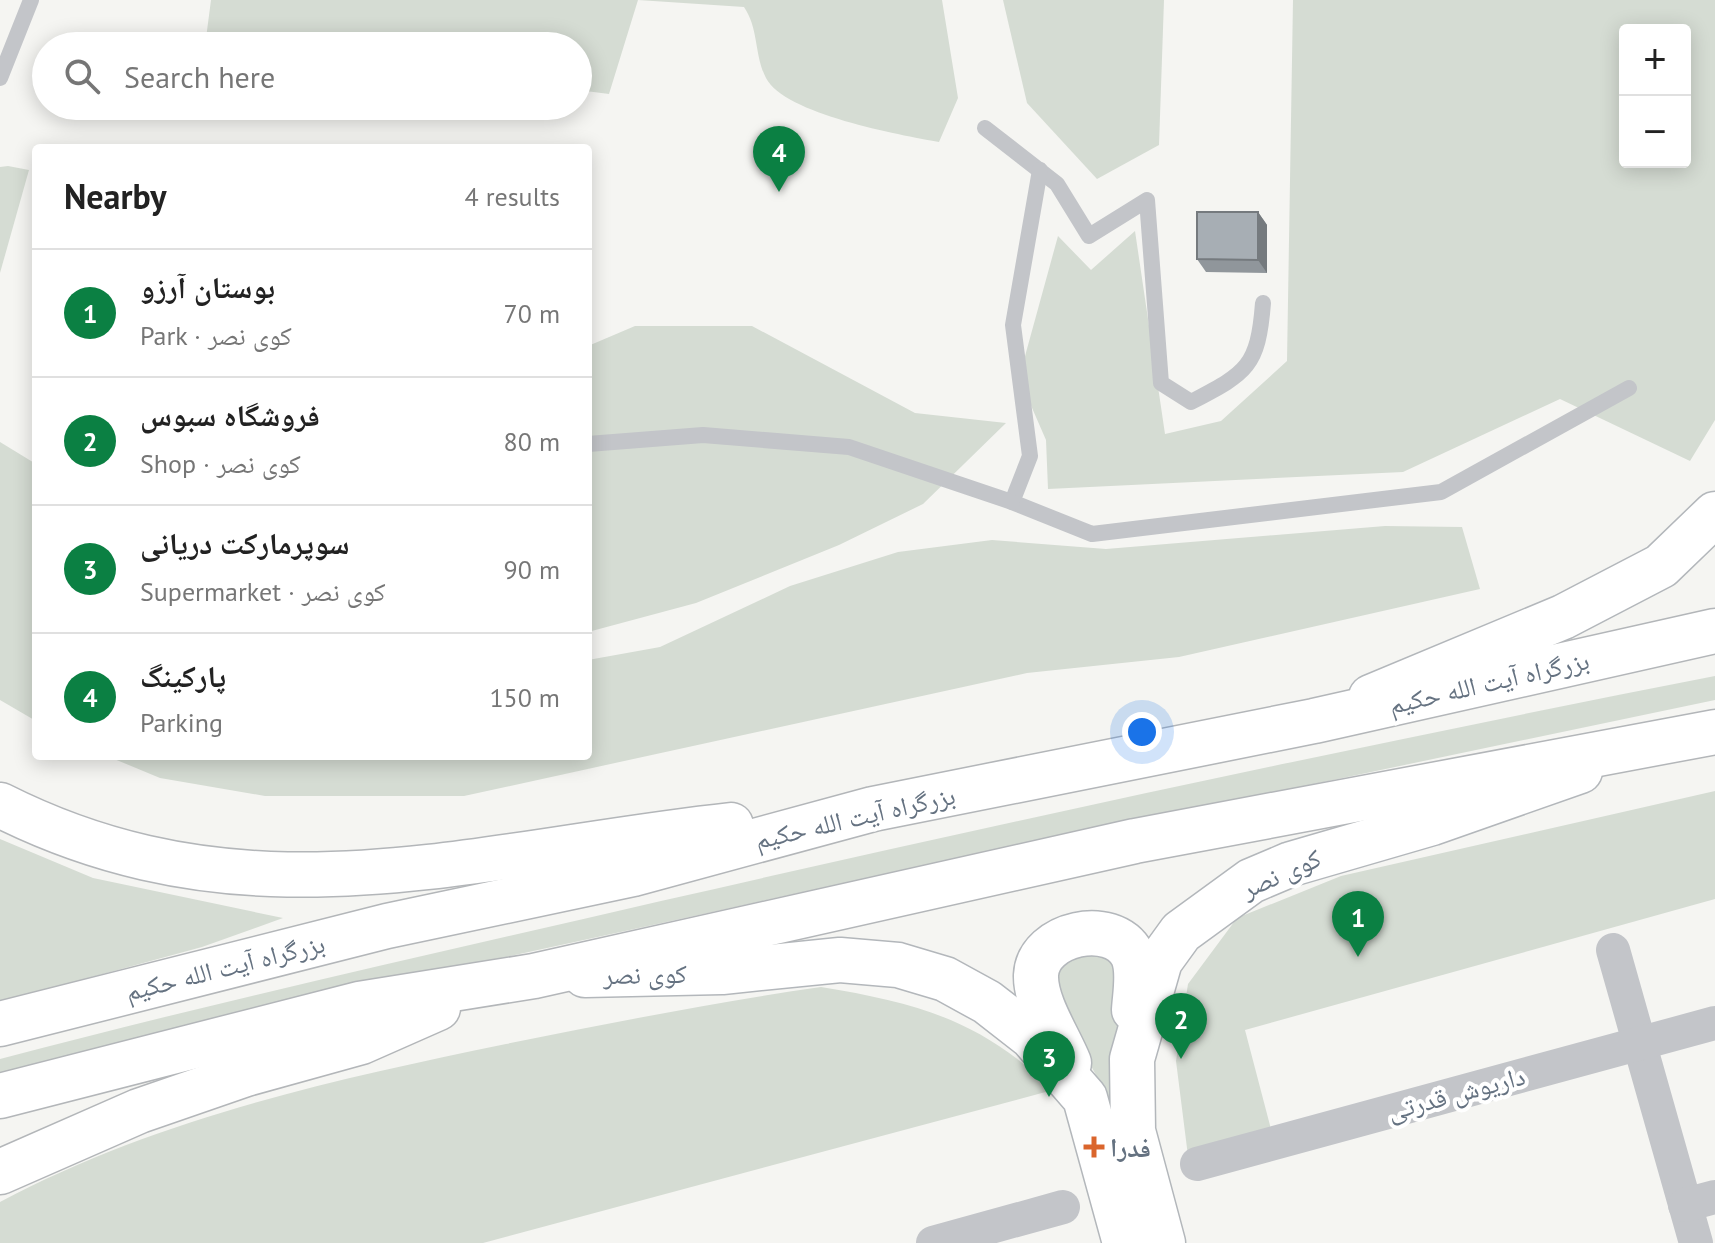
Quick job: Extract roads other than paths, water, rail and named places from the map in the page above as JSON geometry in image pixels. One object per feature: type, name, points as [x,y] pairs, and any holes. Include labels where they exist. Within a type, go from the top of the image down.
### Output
[{"type":"main road","points":[[1314,721],[1577,610],[1661,566],[1682,550],[1715,514]]},
{"type":"main road","name":"بزرگراه آیت الله حکیم","points":[[0,1024],[387,926],[633,874],[873,809],[1314,721],[1715,631]]},
{"type":"main road","points":[[0,1096],[359,1004],[534,976],[1135,841],[1715,732]]},
{"type":"main road","name":"کوی نصر","points":[[1163,1243],[1133,1131],[1132,1059],[1160,961],[1181,932],[1251,881],[1328,851],[1432,823],[1654,745]]},
{"type":"main road","points":[[0,805],[94,846],[149,859],[255,874],[319,876],[456,866],[619,837],[873,809]]},
{"type":"main road","points":[[1085,1098],[1040,995],[1036,975],[1042,954],[1057,940],[1092,934],[1110,936],[1132,954],[1136,967],[1132,1059]]},
{"type":"main road","name":"کوی نصر","points":[[534,976],[722,972],[840,960],[898,965],[945,979],[987,1002],[1032,1037],[1085,1098],[1125,1243]]},
{"type":"main road","points":[[0,1172],[139,1111],[246,1074],[361,1042],[488,985]]},
{"type":"street","points":[[1613,950],[1639,1043],[1700,1201],[1696,1243]]},
{"type":"street","name":"داریوش قدرتی","points":[[1197,1164],[1715,1023]]},
{"type":"street","points":[[933,1243],[1063,1207]]},
{"type":"lane","points":[[0,78],[31,0]]},
{"type":"lane","points":[[985,128],[1057,184],[1089,236],[1147,200],[1161,383],[1191,402],[1237,378],[1260,342],[1263,303]]},
{"type":"lane","points":[[1012,502],[1030,456],[1013,325],[1040,170]]},
{"type":"lane","points":[[592,444],[703,435],[849,447],[1012,502],[1092,534],[1441,492],[1629,388]]},
{"type":"place","name":"پارکینگ","points":[[779,192]]},
{"type":"place","name":"بوستان آرزو","points":[[1358,957]]},
{"type":"place","name":"فروشگاه سبوس","points":[[1181,1059]]},
{"type":"place","name":"سوپرمارکت دریانی","points":[[1049,1097]]},
{"type":"place","name":"فدرا","points":[[1094,1147]]}]
